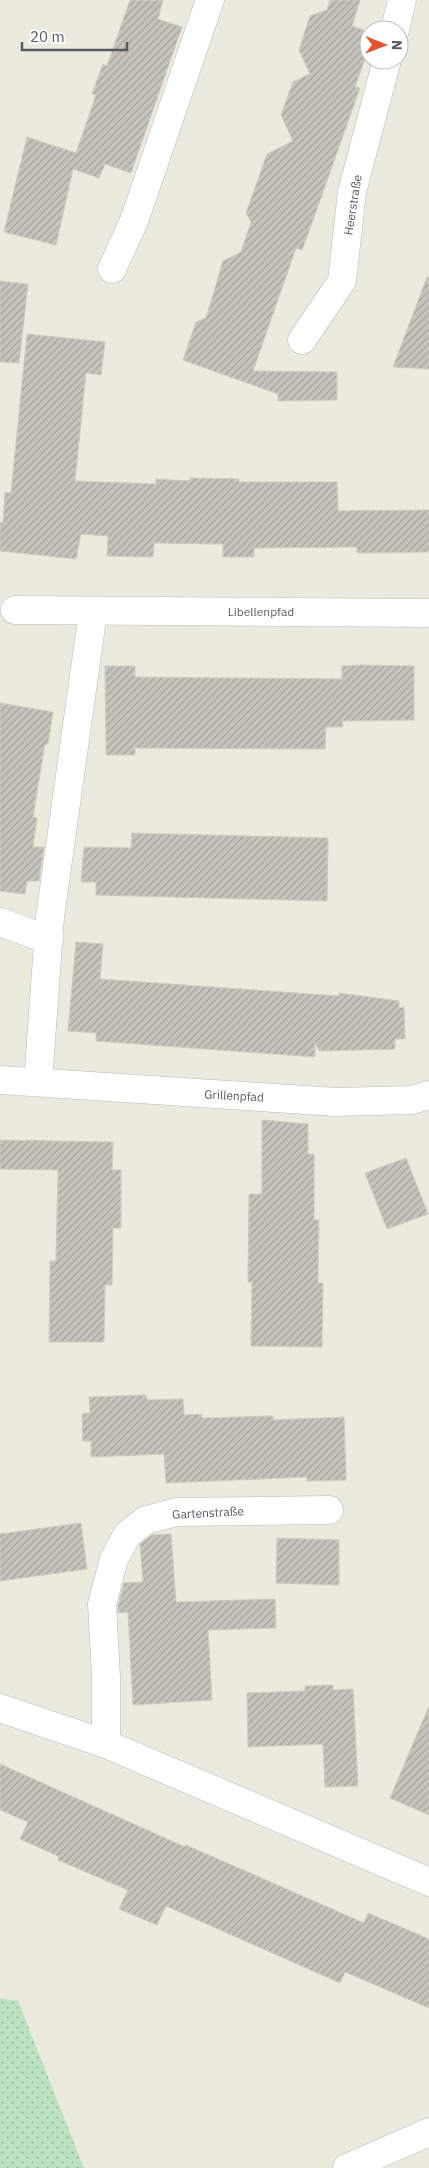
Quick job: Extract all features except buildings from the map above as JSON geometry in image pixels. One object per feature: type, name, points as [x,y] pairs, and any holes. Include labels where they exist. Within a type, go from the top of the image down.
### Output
[{"type":"street","points":[[112,269],[134,221],[210,0]]},
{"type":"street","points":[[397,20],[402,0]]},
{"type":"street","name":"Heerstraße","points":[[302,340],[342,281],[352,192],[384,70]]},
{"type":"street","name":"Libellenpfad","points":[[15,610],[429,613]]},
{"type":"street","points":[[38,1082],[50,928],[93,612]]},
{"type":"street","points":[[0,922],[50,928]]},
{"type":"street","name":"Grillenpfad","points":[[0,1080],[336,1102],[412,1100],[429,1095]]},
{"type":"street","name":"Gartenstraße","points":[[106,1744],[106,1677],[102,1604],[114,1559],[127,1535],[146,1520],[177,1512],[329,1510]]},
{"type":"street","points":[[0,1708],[106,1744],[429,1882]]},
{"type":"street","points":[[346,2168],[429,2132]]},
{"type":"green space","points":[[0,1998],[18,2001],[84,2168],[0,2168]]}]
